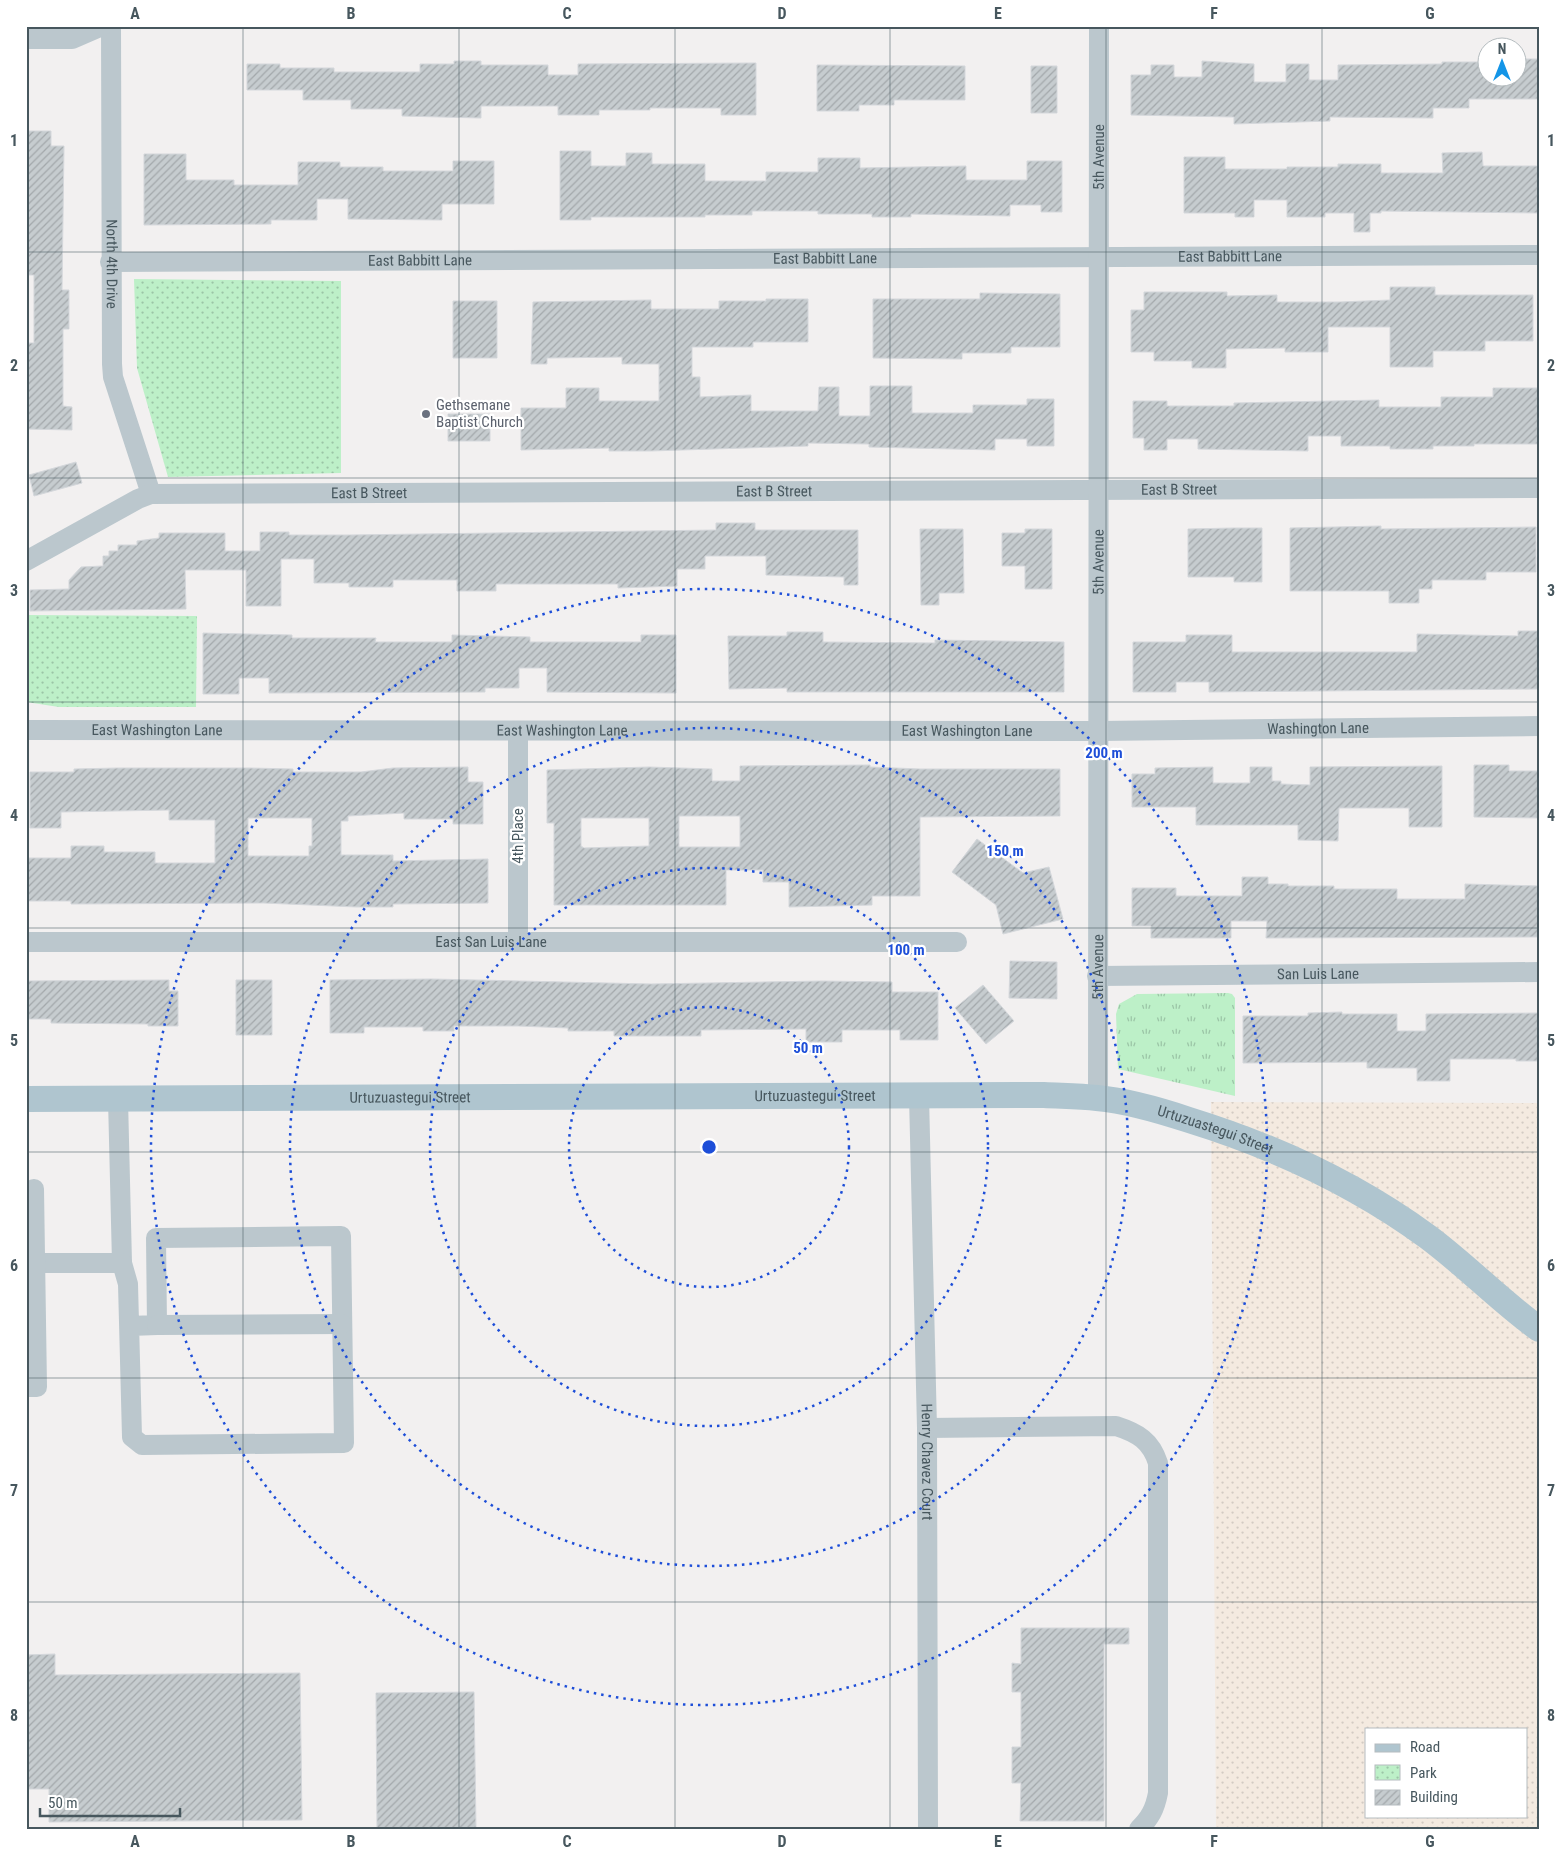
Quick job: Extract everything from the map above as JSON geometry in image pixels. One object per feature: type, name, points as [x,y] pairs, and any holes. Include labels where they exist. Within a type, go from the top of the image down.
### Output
[{"type":"main road","name":"Urtuzuastegui Street","points":[[26,1099],[1044,1095],[1098,1098],[1155,1109],[1211,1127],[1251,1142],[1344,1185],[1392,1212],[1430,1238],[1539,1329]]},
{"type":"street","points":[[26,39],[72,39],[102,26]]},
{"type":"street","name":"North 4th Drive","points":[[110,26],[110,262],[113,377],[152,494]]},
{"type":"street","name":"5th Avenue","points":[[1098,1098],[1099,26]]},
{"type":"street","name":"East Babbitt Lane","points":[[110,262],[1539,254]]},
{"type":"street","name":"East B Street","points":[[26,561],[138,499],[152,494],[1539,488]]},
{"type":"street","name":"Washington Lane","points":[[1098,731],[1539,726]]},
{"type":"street","name":"East Washington Lane","points":[[26,730],[1098,731]]},
{"type":"street","name":"4th Place","points":[[518,731],[518,941]]},
{"type":"street","name":"East San Luis Lane","points":[[26,942],[957,942]]},
{"type":"street","name":"San Luis Lane","points":[[1097,976],[1539,972]]},
{"type":"street","name":"Henry Chavez Court","points":[[919,1096],[926,1428],[928,1829]]},
{"type":"street","points":[[118,1099],[122,1263],[128,1284],[132,1438],[142,1445],[344,1443],[341,1236],[156,1238],[157,1325]]},
{"type":"street","points":[[26,1388],[37,1387],[32,1251],[34,1190]]},
{"type":"street","points":[[32,1251],[122,1263]]},
{"type":"street","points":[[130,1326],[342,1324]]},
{"type":"street","points":[[926,1428],[1116,1426],[1134,1432],[1148,1442],[1154,1451],[1158,1464],[1158,1794],[1155,1808],[1148,1821],[1139,1829]]},
{"type":"green space","points":[[134,279],[341,281],[341,473],[168,477],[137,368]]},
{"type":"green space","points":[[26,615],[197,616],[196,707],[59,707],[26,702]]},
{"type":"green space","points":[[1137,994],[1232,994],[1235,998],[1235,1096],[1118,1069],[1116,1014],[1119,1004]]},
{"type":"sand","points":[[1211,1102],[1539,1103],[1539,1829],[1216,1829]]},
{"type":"building","points":[[1528,59],[1538,59],[1538,99],[1469,99],[1469,108],[1433,108],[1433,118],[1330,117],[1330,121],[1234,124],[1234,117],[1131,115],[1131,75],[1151,75],[1151,65],[1174,65],[1174,77],[1202,77],[1202,61],[1254,64],[1254,82],[1286,82],[1286,64],[1309,64],[1309,80],[1338,80],[1338,65],[1442,64],[1442,62],[1478,62],[1478,88],[1528,88]]},
{"type":"building","points":[[454,61],[481,61],[481,65],[548,65],[548,75],[578,75],[578,64],[756,63],[756,115],[721,115],[721,108],[650,108],[650,110],[599,110],[599,115],[558,115],[558,106],[481,106],[481,118],[402,116],[402,109],[351,109],[351,100],[303,100],[303,90],[247,90],[247,64],[280,64],[280,68],[334,68],[334,72],[420,72],[420,64],[454,64]]},
{"type":"building","points":[[817,65],[965,66],[965,100],[894,100],[894,105],[859,105],[859,111],[817,111]]},
{"type":"building","points":[[1031,66],[1057,66],[1057,113],[1031,113]]},
{"type":"building","points":[[26,131],[51,131],[51,146],[64,146],[62,290],[69,290],[69,329],[63,329],[63,406],[72,407],[72,430],[26,429],[26,343],[34,343],[34,275],[28,275]]},
{"type":"building","points":[[560,151],[591,151],[591,166],[626,166],[626,153],[652,153],[652,164],[705,164],[705,181],[766,181],[766,172],[818,172],[818,158],[860,158],[860,168],[966,166],[966,180],[1027,180],[1027,161],[1062,161],[1062,212],[1041,212],[1041,205],[1010,205],[1010,216],[911,214],[911,217],[872,217],[872,214],[818,214],[818,211],[752,211],[752,215],[591,217],[591,220],[560,220]]},
{"type":"building","points":[[1482,152],[1483,166],[1538,166],[1538,213],[1381,211],[1381,213],[1370,213],[1370,232],[1354,232],[1354,213],[1325,213],[1325,217],[1287,217],[1287,200],[1254,200],[1254,217],[1235,217],[1235,213],[1184,213],[1184,157],[1225,157],[1225,169],[1287,169],[1287,167],[1338,167],[1338,164],[1381,164],[1381,173],[1443,173],[1442,153]]},
{"type":"building","points":[[144,154],[186,154],[186,180],[234,180],[234,185],[298,185],[298,162],[340,162],[340,167],[383,167],[383,171],[453,171],[453,161],[494,161],[494,204],[442,204],[442,220],[348,219],[348,199],[317,199],[317,220],[271,220],[271,224],[144,225]]},
{"type":"building","points":[[1390,287],[1435,287],[1435,295],[1533,295],[1533,341],[1485,341],[1485,351],[1433,351],[1433,367],[1390,367],[1390,327],[1328,327],[1328,352],[1285,352],[1285,348],[1226,349],[1226,368],[1192,368],[1192,361],[1154,361],[1154,352],[1131,352],[1131,310],[1144,310],[1144,292],[1227,292],[1227,296],[1277,295],[1277,302],[1340,302],[1390,300]]},
{"type":"building","points":[[980,293],[1060,294],[1060,347],[1011,347],[1011,353],[962,353],[962,359],[873,358],[873,299],[980,299]]},
{"type":"building","points":[[766,299],[808,299],[808,342],[753,342],[753,347],[692,347],[692,377],[700,377],[700,397],[751,395],[751,411],[818,411],[819,387],[839,387],[839,416],[870,416],[870,386],[912,386],[912,413],[973,413],[973,405],[1027,405],[1027,399],[1054,399],[1054,446],[1027,446],[1027,439],[995,439],[995,450],[869,447],[869,444],[808,443],[808,446],[650,451],[609,451],[609,448],[521,450],[521,408],[566,408],[566,388],[599,388],[599,401],[659,401],[659,364],[622,364],[622,357],[547,358],[547,364],[531,364],[533,302],[651,300],[651,309],[719,309],[719,301],[766,301]]},
{"type":"building","points":[[453,301],[497,301],[497,358],[453,358]]},
{"type":"building","points":[[1493,388],[1538,388],[1538,444],[1474,444],[1474,446],[1433,446],[1433,449],[1390,449],[1390,446],[1341,446],[1341,436],[1308,436],[1308,451],[1198,449],[1198,439],[1167,439],[1167,450],[1144,450],[1144,438],[1133,438],[1133,401],[1167,401],[1167,406],[1234,406],[1234,403],[1379,400],[1379,407],[1441,407],[1441,397],[1493,397]]},
{"type":"building","points":[[448,414],[490,414],[490,441],[448,441]]},
{"type":"building","points":[[76,462],[82,483],[34,496],[29,475]]},
{"type":"building","points":[[716,523],[755,523],[755,530],[858,530],[858,585],[844,585],[844,577],[766,575],[766,556],[705,556],[705,569],[677,569],[677,586],[618,588],[618,584],[496,584],[496,591],[457,591],[457,580],[393,580],[393,587],[349,587],[349,583],[314,583],[314,559],[281,559],[281,606],[246,606],[246,570],[185,570],[186,609],[30,611],[30,590],[69,589],[69,580],[81,567],[103,566],[103,556],[109,556],[109,551],[118,551],[118,545],[137,545],[137,541],[159,538],[159,533],[225,533],[225,551],[260,551],[260,532],[289,532],[289,535],[349,535],[716,530]]},
{"type":"building","points":[[1381,526],[1381,529],[1536,527],[1536,572],[1486,572],[1486,580],[1432,580],[1432,589],[1419,589],[1419,603],[1389,603],[1389,591],[1290,591],[1290,528]]},
{"type":"building","points":[[1262,528],[1262,582],[1234,582],[1234,577],[1188,577],[1188,529]]},
{"type":"building","points":[[920,529],[963,529],[964,593],[939,593],[939,605],[921,605]]},
{"type":"building","points":[[1025,529],[1052,529],[1052,589],[1025,589],[1025,566],[1002,566],[1002,533],[1025,533]]},
{"type":"building","points":[[1518,631],[1539,631],[1538,689],[1209,692],[1209,682],[1176,682],[1176,692],[1133,692],[1133,642],[1186,642],[1186,635],[1232,635],[1232,652],[1417,652],[1417,634],[1518,636]]},
{"type":"building","points":[[787,632],[823,632],[823,642],[935,643],[935,640],[1064,642],[1064,692],[787,692],[787,688],[729,689],[728,636],[787,636]]},
{"type":"building","points":[[203,633],[292,635],[292,638],[376,638],[375,642],[452,642],[452,635],[530,637],[530,642],[641,642],[641,635],[676,635],[676,693],[547,692],[547,668],[519,668],[519,688],[485,688],[485,692],[269,693],[269,678],[239,678],[239,694],[203,694]]},
{"type":"building","points":[[870,765],[870,767],[920,769],[1060,769],[1060,816],[920,817],[920,896],[872,896],[872,905],[789,907],[789,882],[763,882],[763,870],[726,870],[726,905],[554,905],[554,823],[547,823],[547,770],[649,767],[712,769],[712,781],[740,781],[740,766]],"holes":[[[679,816],[740,816],[740,847],[679,847]],[[581,818],[649,818],[649,846],[584,848],[581,846]]]},
{"type":"building","points":[[1474,765],[1509,765],[1509,771],[1539,771],[1539,818],[1474,817]]},
{"type":"building","points":[[1442,766],[1442,827],[1409,827],[1409,808],[1339,808],[1338,841],[1298,840],[1298,825],[1196,825],[1196,807],[1132,807],[1132,774],[1155,774],[1155,768],[1213,767],[1213,783],[1250,783],[1250,767],[1272,767],[1272,781],[1281,781],[1281,784],[1310,785],[1310,767]]},
{"type":"building","points":[[468,767],[468,782],[483,782],[483,824],[453,824],[453,819],[404,819],[404,813],[348,816],[348,821],[341,821],[341,855],[393,855],[393,861],[488,859],[488,903],[393,904],[393,907],[357,907],[264,903],[71,904],[71,901],[26,901],[26,858],[71,858],[71,846],[104,846],[104,852],[155,852],[155,863],[215,863],[215,820],[169,820],[169,810],[61,812],[61,828],[30,828],[30,772],[74,772],[74,769],[118,768],[250,768],[293,769],[293,772],[361,772],[393,768]],"holes":[[[248,818],[312,818],[312,846],[309,846],[309,856],[248,856]]]},
{"type":"building","points":[[977,839],[1023,873],[1049,867],[1063,919],[1003,934],[996,905],[952,872]]},
{"type":"building","points":[[1242,877],[1268,877],[1268,884],[1288,884],[1288,886],[1334,886],[1334,889],[1397,889],[1397,899],[1465,899],[1465,884],[1539,886],[1539,937],[1266,938],[1267,921],[1231,921],[1231,938],[1151,938],[1151,926],[1132,926],[1132,888],[1176,888],[1176,896],[1242,896]]},
{"type":"building","points":[[1010,961],[1057,962],[1057,999],[1009,998]]},
{"type":"building","points":[[432,979],[651,984],[821,981],[892,982],[892,992],[938,992],[938,1040],[900,1040],[900,1030],[842,1030],[842,1042],[806,1042],[806,1029],[701,1030],[701,1036],[614,1036],[614,1031],[568,1031],[568,1028],[519,1026],[454,1026],[454,1031],[423,1031],[423,1027],[364,1027],[364,1033],[330,1033],[330,980]]},
{"type":"building","points":[[169,980],[169,991],[178,991],[178,1026],[51,1023],[51,1019],[26,1019],[26,981]]},
{"type":"building","points":[[236,980],[272,980],[272,1035],[236,1035]]},
{"type":"building","points":[[983,985],[1014,1021],[986,1044],[955,1008]]},
{"type":"building","points":[[1342,1012],[1342,1014],[1397,1014],[1397,1031],[1426,1031],[1426,1014],[1539,1013],[1539,1061],[1450,1059],[1450,1081],[1417,1081],[1417,1068],[1367,1068],[1367,1062],[1243,1063],[1243,1016],[1308,1016],[1308,1013]]},
{"type":"building","points":[[1021,1628],[1129,1628],[1129,1644],[1104,1644],[1104,1821],[1020,1821],[1021,1783],[1012,1783],[1012,1747],[1021,1747],[1021,1692],[1012,1692],[1012,1663],[1021,1664]]},
{"type":"building","points":[[55,1654],[55,1675],[300,1673],[302,1820],[49,1822],[49,1789],[26,1789],[26,1655]]},
{"type":"building","points":[[474,1692],[476,1829],[377,1829],[376,1693]]},
{"type":"place","name":"Gethsemane Baptist Church","points":[[426,414]]}]
